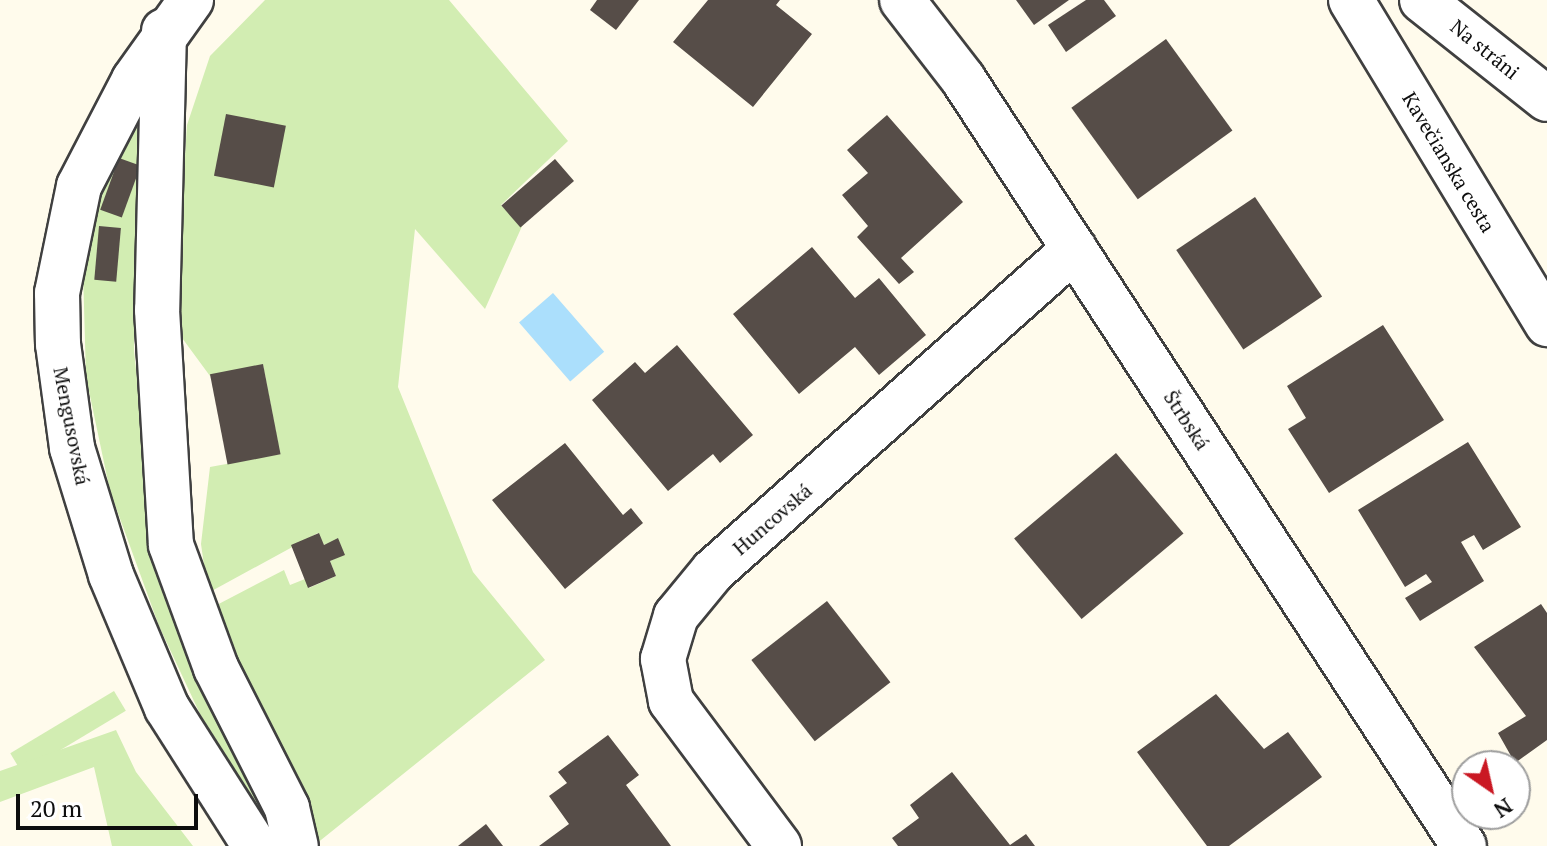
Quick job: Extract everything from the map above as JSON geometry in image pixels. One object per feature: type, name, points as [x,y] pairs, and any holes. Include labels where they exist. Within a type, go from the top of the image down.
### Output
[{"type":"street","name":"Štrbská","points":[[902,0],[963,79],[1464,846]]},
{"type":"street","name":"Kavečianska cesta","points":[[1351,0],[1547,324]]},
{"type":"street","name":"Na stráni","points":[[1431,6],[1547,99]]},
{"type":"street","name":"Mengusovská","points":[[178,16],[79,186],[57,293],[58,344],[72,448],[111,575],[167,708],[255,846]]},
{"type":"street","points":[[178,16],[157,310],[171,545],[216,668],[287,808],[296,846]]},
{"type":"street","name":"Huncovská","points":[[779,846],[671,701],[663,659],[676,616],[713,571],[1075,249]]},
{"type":"green space","points":[[265,0],[449,0],[568,141],[501,205],[523,224],[485,309],[415,229],[398,387],[473,572],[545,660],[316,844],[211,608],[284,570],[290,585],[305,579],[309,588],[336,576],[330,561],[344,554],[338,539],[324,545],[318,533],[208,593],[201,544],[210,467],[280,454],[263,365],[210,376],[174,327],[187,125],[210,56]]},
{"type":"green space","points":[[132,126],[147,130],[134,261],[134,351],[155,547],[266,803],[259,808],[214,744],[159,626],[110,491],[86,377],[83,271],[91,220]]},
{"type":"green space","points":[[114,691],[126,711],[22,773],[10,753]]},
{"type":"green space","points":[[116,730],[136,772],[193,846],[112,846],[94,767],[0,802],[0,771]]},
{"type":"water","points":[[553,293],[604,352],[570,381],[519,323]]},
{"type":"building","points":[[597,0],[639,0],[616,30],[590,10]]},
{"type":"building","points":[[708,0],[780,0],[776,5],[812,34],[753,107],[673,42]]},
{"type":"building","points":[[1016,0],[1069,0],[1034,25]]},
{"type":"building","points":[[1086,0],[1104,0],[1116,16],[1066,52],[1048,25]]},
{"type":"building","points":[[1166,39],[1232,130],[1138,199],[1071,108]]},
{"type":"building","points":[[226,114],[286,126],[274,187],[214,176]]},
{"type":"building","points":[[887,115],[963,202],[901,258],[914,272],[899,284],[857,237],[868,226],[842,195],[868,173],[847,150]]},
{"type":"building","points":[[119,158],[141,166],[122,218],[100,210]]},
{"type":"building","points":[[555,159],[574,181],[520,227],[501,206]]},
{"type":"building","points":[[1255,197],[1322,296],[1243,350],[1176,250]]},
{"type":"building","points":[[99,226],[121,228],[116,282],[94,280]]},
{"type":"building","points":[[812,247],[855,298],[879,278],[926,335],[879,375],[855,347],[799,394],[733,314]]},
{"type":"building","points":[[1383,325],[1444,420],[1329,493],[1288,429],[1306,418],[1287,386]]},
{"type":"building","points":[[677,345],[753,435],[720,463],[713,454],[668,491],[592,400],[635,362],[645,373]]},
{"type":"building","points":[[263,364],[281,454],[228,465],[210,374]]},
{"type":"building","points":[[1468,442],[1521,527],[1483,550],[1474,535],[1461,542],[1484,581],[1420,621],[1405,598],[1432,582],[1426,574],[1405,587],[1358,510]]},
{"type":"building","points":[[565,443],[623,515],[631,508],[643,523],[565,589],[492,500]]},
{"type":"building","points":[[1116,453],[1183,533],[1082,619],[1014,538]]},
{"type":"building","points":[[319,533],[324,545],[338,538],[345,555],[330,561],[336,576],[308,588],[291,545]]},
{"type":"building","points":[[827,601],[890,682],[815,741],[751,660]]},
{"type":"building","points":[[1541,604],[1547,613],[1547,740],[1531,752],[1508,750],[1498,733],[1526,716],[1474,647]]},
{"type":"building","points":[[1216,694],[1264,749],[1288,732],[1322,777],[1229,846],[1207,846],[1137,752]]},
{"type":"building","points":[[608,735],[639,775],[626,785],[671,846],[539,846],[569,824],[549,796],[567,783],[558,772]]},
{"type":"building","points":[[952,772],[1010,845],[1026,834],[1035,846],[898,846],[892,838],[919,818],[910,805]]},
{"type":"building","points":[[486,824],[503,846],[458,846]]}]
